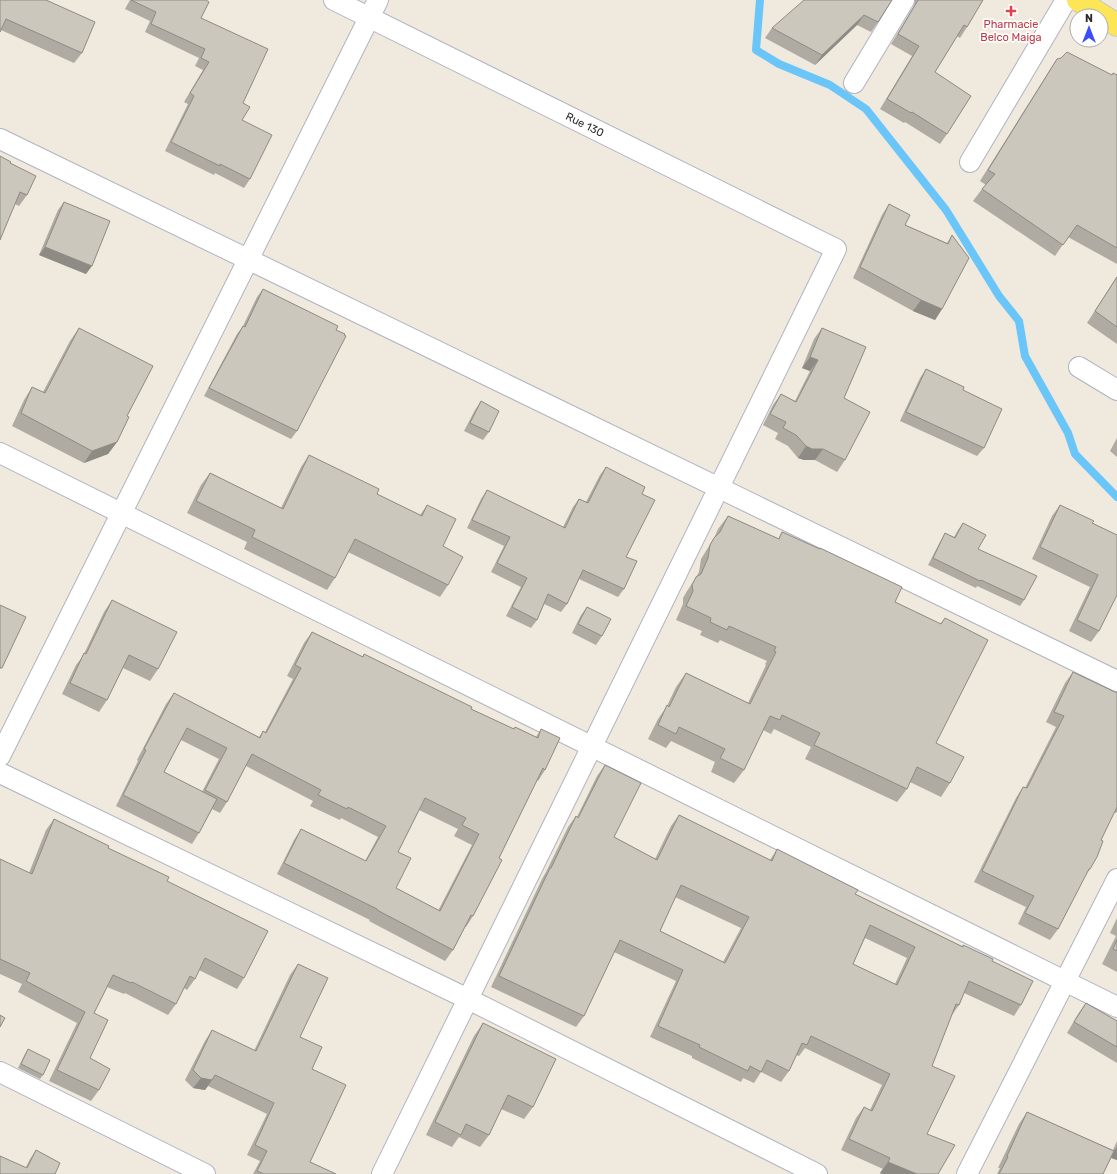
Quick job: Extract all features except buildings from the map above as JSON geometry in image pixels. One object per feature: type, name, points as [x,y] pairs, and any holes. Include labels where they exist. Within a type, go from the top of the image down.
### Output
[{"type":"main road","points":[[1078,0],[1117,25]]},
{"type":"street","name":"Rue 130","points":[[334,0],[374,9],[836,249],[719,488]]},
{"type":"street","points":[[854,83],[904,0]]},
{"type":"street","points":[[970,162],[1066,0]]},
{"type":"street","points":[[0,756],[374,9]]},
{"type":"street","points":[[0,139],[1117,681]]},
{"type":"street","points":[[1079,367],[1117,390]]},
{"type":"street","points":[[0,453],[1117,1007]]},
{"type":"street","points":[[382,1174],[719,488]]},
{"type":"street","points":[[0,773],[468,999],[817,1174]]},
{"type":"street","points":[[967,1174],[1117,879]]},
{"type":"street","points":[[0,1072],[205,1174]]},
{"type":"waterway","points":[[760,0],[756,50],[779,64],[830,85],[866,109],[946,210],[999,296],[1019,321],[1025,356],[1068,433],[1075,454],[1117,497]]},
{"type":"place","name":"Pharmacie Belco Maiga","points":[[1011,11]]}]
